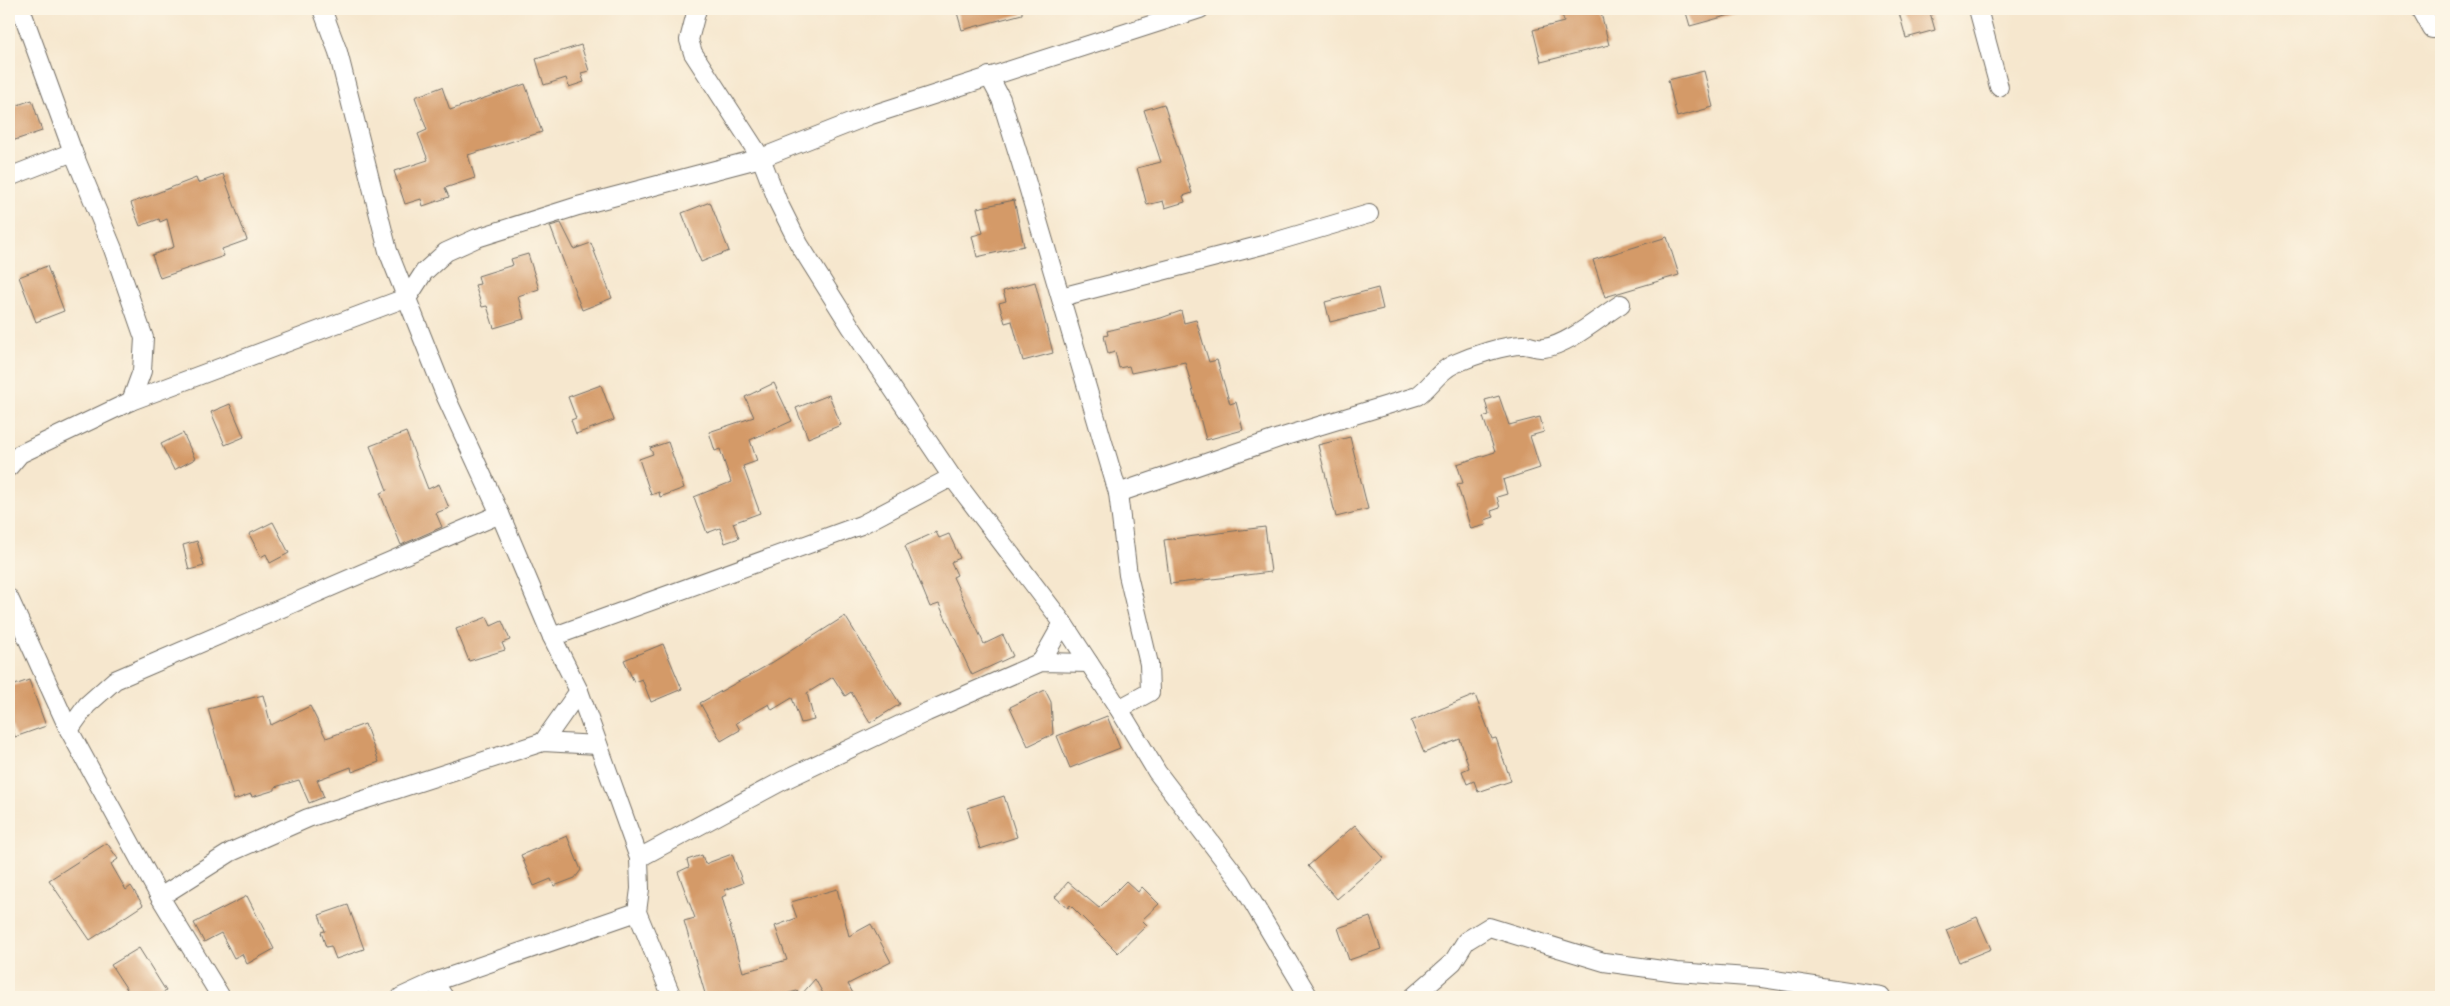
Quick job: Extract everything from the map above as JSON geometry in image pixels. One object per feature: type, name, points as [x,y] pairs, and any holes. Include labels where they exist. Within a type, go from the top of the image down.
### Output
[{"type":"street","points":[[21,9],[73,152],[113,249],[144,338],[142,371],[131,401]]},
{"type":"street","points":[[322,9],[338,52],[388,251],[446,396],[500,514],[552,637],[579,691],[639,858],[640,889],[637,912],[672,997]]},
{"type":"street","points":[[697,9],[689,40],[693,53],[762,158],[778,202],[799,244],[856,335],[952,477],[1063,623],[1157,772],[1240,881],[1307,997]]},
{"type":"street","points":[[9,466],[20,454],[131,401],[408,297],[424,272],[446,252],[477,238],[588,203],[762,158],[868,116],[1196,9]]},
{"type":"street","points":[[1978,9],[1998,87]]},
{"type":"street","points":[[2421,9],[2432,29],[2441,29]]},
{"type":"street","points":[[989,76],[1004,108],[1118,492],[1128,575],[1149,664],[1150,692],[1119,709]]},
{"type":"street","points":[[9,178],[73,152]]},
{"type":"street","points":[[1061,298],[1274,242],[1370,214]]},
{"type":"street","points":[[1118,492],[1279,438],[1417,396],[1428,389],[1435,376],[1453,364],[1475,356],[1510,347],[1524,345],[1543,348],[1562,342],[1621,304]]},
{"type":"street","points":[[552,637],[861,525],[952,477]]},
{"type":"street","points":[[69,730],[87,705],[115,680],[500,514]]},
{"type":"street","points":[[9,598],[69,730],[160,897],[221,997]]},
{"type":"street","points":[[1041,662],[1063,623]]},
{"type":"street","points":[[639,858],[782,781],[927,712],[1041,662],[1089,664]]},
{"type":"street","points":[[543,742],[579,691]]},
{"type":"street","points":[[160,897],[232,852],[308,818],[543,742],[598,745]]},
{"type":"street","points":[[400,997],[434,982],[637,912]]},
{"type":"street","points":[[1414,997],[1452,962],[1466,941],[1489,927],[1613,963],[1676,972],[1762,978],[1881,996]]},
{"type":"street","points":[[434,982],[444,997]]},
{"type":"building","points":[[956,9],[1022,9],[1022,14],[962,30]]},
{"type":"building","points":[[1561,9],[1600,9],[1609,45],[1541,62],[1533,30],[1564,22]]},
{"type":"building","points":[[1685,9],[1736,9],[1737,13],[1690,26]]},
{"type":"building","points":[[1898,9],[1929,9],[1935,30],[1906,38]]},
{"type":"building","points":[[581,45],[589,71],[581,73],[584,82],[569,87],[566,78],[544,85],[536,59]]},
{"type":"building","points":[[1704,71],[1713,107],[1677,117],[1668,80]]},
{"type":"building","points":[[525,84],[542,132],[468,155],[475,178],[445,188],[449,197],[423,206],[421,199],[405,204],[394,171],[428,160],[418,134],[427,130],[415,97],[442,87],[450,110]]},
{"type":"building","points":[[32,100],[42,131],[9,142],[9,108]]},
{"type":"building","points":[[1164,104],[1192,193],[1183,196],[1185,202],[1165,208],[1163,201],[1147,205],[1137,168],[1161,162],[1144,110]]},
{"type":"building","points":[[223,174],[247,240],[222,249],[224,256],[160,278],[152,255],[174,247],[167,219],[160,222],[159,219],[140,226],[131,203],[196,178],[198,183]]},
{"type":"building","points":[[1014,200],[1024,246],[977,257],[972,236],[983,233],[977,208]]},
{"type":"building","points":[[710,202],[729,251],[701,262],[682,213]]},
{"type":"building","points":[[561,223],[574,249],[591,243],[612,298],[582,310],[550,226]]},
{"type":"building","points":[[1667,237],[1679,275],[1605,297],[1593,260]]},
{"type":"building","points":[[528,254],[539,289],[518,296],[524,319],[494,328],[487,306],[482,307],[475,285],[480,284],[478,276],[513,265],[511,259]]},
{"type":"building","points":[[47,266],[64,311],[36,322],[19,277]]},
{"type":"building","points":[[1035,282],[1053,353],[1023,361],[1012,321],[1005,323],[999,303],[1006,301],[1003,291]]},
{"type":"building","points":[[1378,288],[1383,309],[1330,322],[1325,302]]},
{"type":"building","points":[[1181,311],[1184,323],[1196,320],[1209,362],[1217,360],[1230,404],[1236,402],[1243,430],[1206,440],[1185,362],[1131,373],[1129,366],[1119,368],[1115,352],[1108,354],[1104,336],[1108,335],[1107,331],[1161,318]]},
{"type":"building","points":[[774,383],[792,421],[750,440],[757,461],[743,466],[760,513],[733,523],[739,538],[725,543],[720,528],[707,533],[694,497],[731,482],[720,449],[715,451],[709,432],[754,417],[745,397]]},
{"type":"building","points":[[601,385],[614,420],[576,434],[571,420],[576,418],[568,397]]},
{"type":"building","points":[[829,395],[841,425],[808,438],[796,408]]},
{"type":"building","points":[[1499,396],[1509,425],[1540,417],[1544,432],[1530,436],[1540,468],[1503,480],[1507,494],[1497,497],[1500,508],[1491,511],[1494,517],[1485,520],[1486,525],[1471,529],[1457,484],[1463,483],[1457,464],[1495,452],[1483,417],[1489,415],[1485,400]]},
{"type":"building","points":[[230,404],[244,437],[225,445],[211,412]]},
{"type":"building","points":[[406,432],[428,489],[439,484],[449,508],[436,513],[442,527],[401,545],[380,493],[387,490],[370,446]]},
{"type":"building","points":[[183,433],[195,459],[174,470],[161,444]]},
{"type":"building","points":[[1350,437],[1368,509],[1336,517],[1318,445]]},
{"type":"building","points":[[668,442],[684,488],[660,497],[659,492],[651,495],[639,459],[653,454],[650,448]]},
{"type":"building","points":[[273,522],[289,553],[270,563],[266,554],[261,557],[249,534]]},
{"type":"building","points":[[1265,527],[1271,572],[1170,584],[1164,540]]},
{"type":"building","points":[[936,532],[939,538],[949,534],[960,558],[951,562],[957,575],[953,577],[984,644],[1003,635],[1013,656],[972,675],[939,604],[930,607],[905,546]]},
{"type":"building","points":[[197,541],[204,566],[189,570],[183,545]]},
{"type":"building","points":[[845,616],[900,704],[870,723],[851,692],[845,696],[833,677],[807,693],[814,720],[801,723],[792,698],[772,710],[769,704],[736,723],[740,730],[721,741],[700,703],[770,664]]},
{"type":"building","points":[[487,617],[491,626],[502,621],[510,640],[502,643],[505,650],[469,661],[456,629]]},
{"type":"building","points":[[663,644],[682,689],[651,702],[642,679],[634,682],[624,660]]},
{"type":"building","points":[[29,680],[46,726],[15,737],[9,718],[9,687]]},
{"type":"building","points":[[1045,690],[1051,702],[1053,734],[1028,746],[1010,707]]},
{"type":"building","points":[[263,695],[271,725],[310,706],[326,738],[365,724],[379,762],[352,772],[351,767],[317,780],[324,797],[309,803],[299,780],[275,787],[275,790],[252,797],[251,794],[234,800],[208,709]]},
{"type":"building","points":[[1475,695],[1492,739],[1496,738],[1511,781],[1478,792],[1474,781],[1467,784],[1462,771],[1469,768],[1460,739],[1424,753],[1411,721]]},
{"type":"building","points":[[1107,716],[1120,748],[1070,768],[1057,736]]},
{"type":"building","points":[[1004,796],[1017,837],[980,849],[967,808]]},
{"type":"building","points":[[1355,825],[1384,858],[1337,899],[1308,866]]},
{"type":"building","points":[[567,836],[581,870],[575,878],[554,886],[551,879],[534,886],[521,855]]},
{"type":"building","points":[[107,843],[118,859],[111,864],[126,890],[131,886],[143,905],[90,940],[49,880]]},
{"type":"building","points":[[732,854],[743,883],[725,890],[726,895],[722,897],[743,972],[787,960],[775,926],[797,918],[791,902],[837,889],[849,936],[871,924],[891,962],[848,984],[855,997],[825,997],[815,979],[801,995],[797,991],[774,997],[706,997],[684,921],[695,918],[678,872],[689,867],[687,860],[702,855],[705,864]]},
{"type":"building","points":[[1126,881],[1138,892],[1142,887],[1159,904],[1142,920],[1147,925],[1118,953],[1070,905],[1068,908],[1055,897],[1068,882],[1099,908]]},
{"type":"building","points":[[247,896],[274,949],[247,964],[242,954],[234,958],[221,933],[204,942],[194,923]]},
{"type":"building","points":[[348,905],[364,949],[336,959],[331,946],[326,947],[321,932],[325,931],[319,915]]},
{"type":"building","points":[[1370,917],[1381,949],[1349,960],[1338,928]]},
{"type":"building","points":[[1977,917],[1991,949],[1959,962],[1946,930]]},
{"type":"building","points":[[139,948],[166,991],[157,997],[132,997],[111,965]]}]
